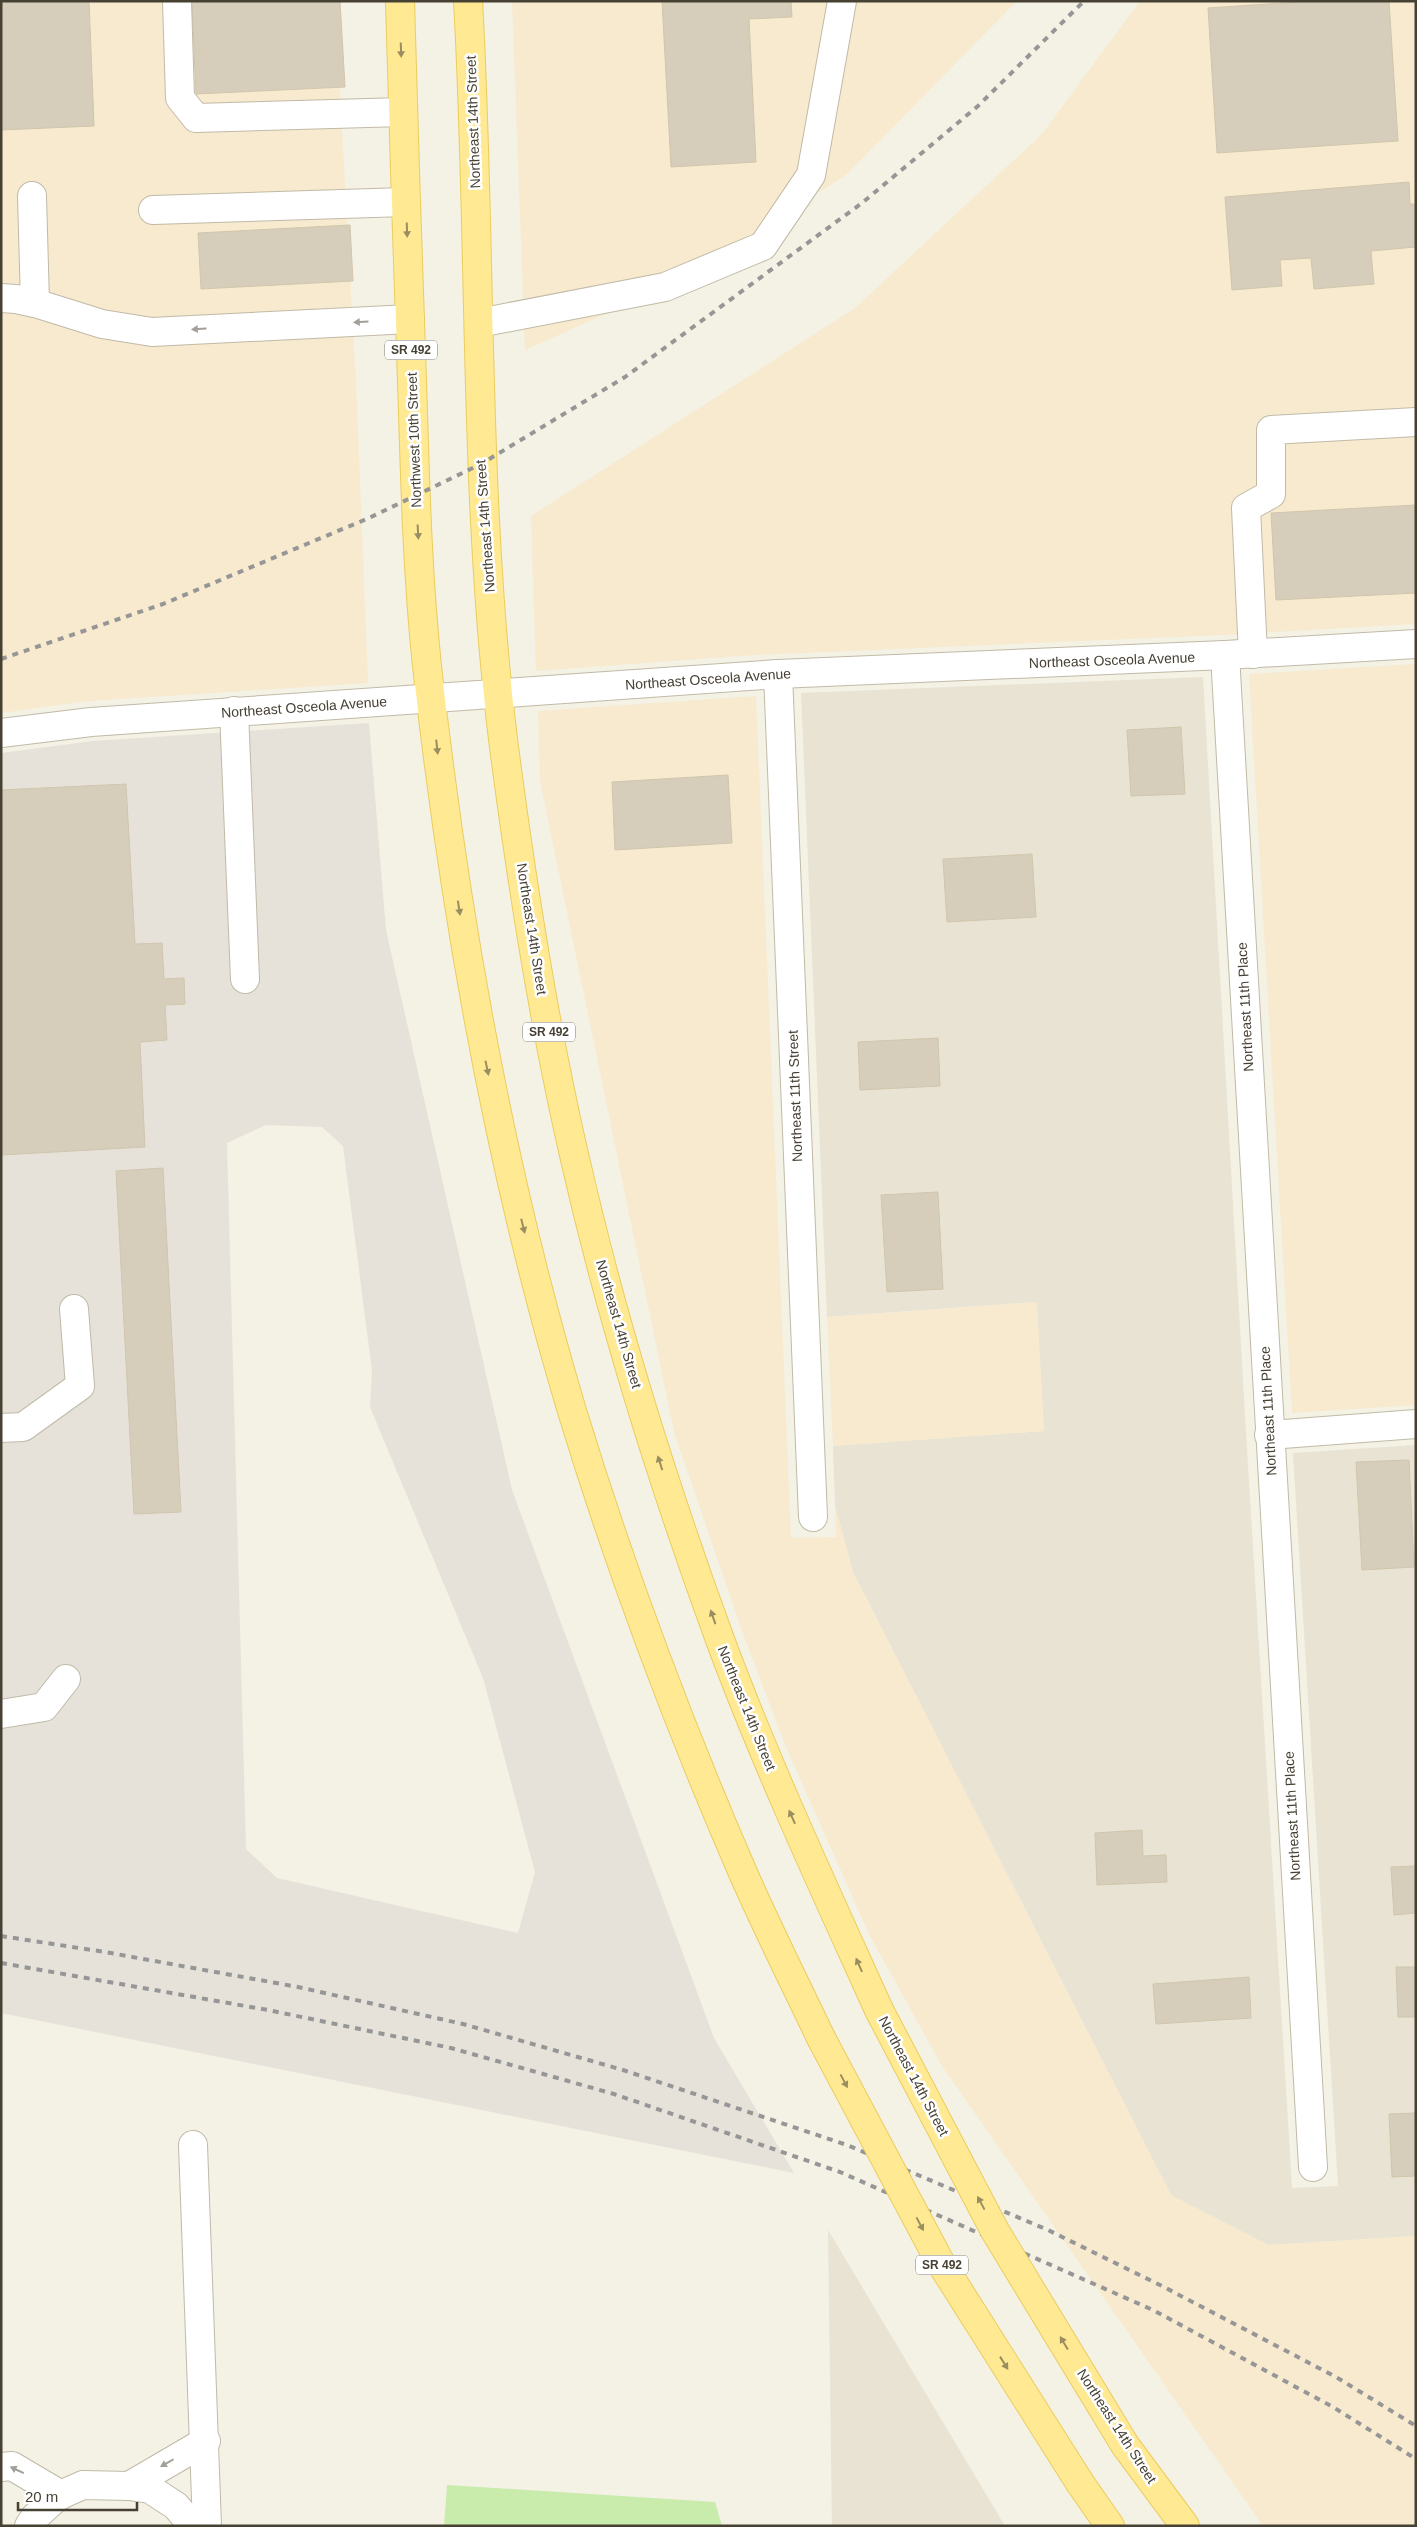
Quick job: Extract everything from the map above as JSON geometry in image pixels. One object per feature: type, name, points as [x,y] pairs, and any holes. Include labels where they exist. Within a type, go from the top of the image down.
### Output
[{"type":"main road","name":"Northwest 10th Street","points":[[400,1],[416,496],[422,603],[432,698]]},
{"type":"main road","name":"Northeast 14th Street","points":[[468,1],[474,103],[481,464],[499,694],[512,804],[544,1010],[575,1159],[612,1303],[644,1415],[720,1638],[765,1755],[879,2010],[996,2231],[1126,2445],[1185,2526]]},
{"type":"main road","name":"SR 492","points":[[432,698],[445,816],[482,1042],[540,1294],[570,1403],[621,1561],[678,1716],[741,1869],[821,2038],[939,2260],[1080,2483],[1110,2526]]},
{"type":"street","points":[[176,1],[180,98],[196,118],[403,112]]},
{"type":"street","points":[[479,323],[665,287],[764,246],[811,174],[842,1]]},
{"type":"street","points":[[32,196],[35,303]]},
{"type":"street","points":[[153,210],[406,202]]},
{"type":"street","points":[[1,298],[16,298],[102,324],[152,332],[410,319]]},
{"type":"street","points":[[1253,654],[1246,508],[1271,494],[1270,430],[1416,422]]},
{"type":"street","name":"Northeast Osceola Avenue","points":[[1,733],[91,722],[778,674],[1225,656],[1416,644]]},
{"type":"street","name":"Northeast 11th Place","points":[[1225,656],[1313,2167]]},
{"type":"street","name":"Northeast 11th Street","points":[[778,674],[813,1517]]},
{"type":"street","points":[[234,712],[245,979]]},
{"type":"street","points":[[1,1428],[23,1427],[80,1386],[74,1309]]},
{"type":"street","points":[[1269,1434],[1416,1424]]},
{"type":"street","points":[[1,1714],[44,1707],[66,1679]]},
{"type":"street","points":[[193,2145],[208,2526]]},
{"type":"street","points":[[129,2486],[206,2441]]},
{"type":"street","points":[[1,2467],[12,2466],[61,2495]]},
{"type":"street","points":[[30,2526],[35,2517],[61,2495],[84,2485],[129,2486],[150,2489],[176,2506],[193,2526]]},
{"type":"shaded area","points":[[1,1],[335,1],[357,404],[368,683],[89,701],[1,713]]},
{"type":"shaded area","points":[[512,1],[1017,1],[847,174],[693,275],[525,350]]},
{"type":"shaded area","points":[[1140,1],[1416,1],[1416,624],[1224,635],[754,655],[536,671],[531,516],[855,308],[1042,134]]},
{"type":"shaded area","points":[[1416,664],[1416,1405],[1292,1413],[1249,674]]},
{"type":"shaded area","points":[[1203,677],[1245,1416],[1292,2188],[1338,2186],[1293,1453],[1416,1445],[1416,2236],[1268,2245],[1171,2195],[853,1572],[835,1506],[833,1446],[1044,1431],[1036,1302],[827,1317],[801,693]]},
{"type":"shaded area","points":[[756,696],[791,1538],[836,1537],[835,1506],[853,1572],[1171,2195],[1268,2245],[1416,2236],[1416,2526],[1263,2526],[942,2066],[870,1936],[786,1747],[742,1631],[674,1432],[540,781],[538,711]]},
{"type":"shaded area","points":[[369,723],[386,930],[512,1490],[714,2038],[794,2173],[1,2013],[1,753],[93,741]],"holes":[[[266,1125],[322,1127],[343,1146],[372,1371],[370,1407],[483,1678],[535,1872],[518,1933],[277,1878],[246,1849],[227,1143]]]},
{"type":"shaded area","points":[[1037,1302],[1044,1431],[833,1446],[827,1317]]},
{"type":"shaded area","points":[[828,2230],[1005,2526],[832,2526]]},
{"type":"green space","points":[[447,2485],[715,2502],[722,2526],[444,2526]]},
{"type":"building","points":[[1,1],[89,1],[94,126],[1,130]]},
{"type":"building","points":[[192,1],[340,1],[345,87],[196,94]]},
{"type":"building","points":[[662,1],[791,1],[792,17],[749,19],[756,162],[671,167]]},
{"type":"building","points":[[1312,1],[1389,1],[1398,141],[1217,153],[1208,8]]},
{"type":"building","points":[[1409,182],[1410,204],[1416,204],[1416,247],[1371,251],[1374,284],[1314,289],[1311,258],[1280,260],[1282,286],[1232,290],[1225,197]]},
{"type":"building","points":[[350,225],[353,281],[201,289],[198,233]]},
{"type":"building","points":[[1416,505],[1416,593],[1276,600],[1271,513]]},
{"type":"building","points":[[1181,727],[1185,794],[1131,796],[1127,730]]},
{"type":"building","points":[[728,775],[732,843],[615,850],[612,782]]},
{"type":"building","points":[[126,784],[135,944],[162,943],[164,979],[184,978],[185,1004],[165,1005],[167,1040],[140,1042],[145,1147],[1,1155],[1,790]]},
{"type":"building","points":[[1032,854],[1036,917],[947,922],[943,859]]},
{"type":"building","points":[[938,1038],[940,1086],[860,1090],[858,1042]]},
{"type":"building","points":[[163,1168],[181,1512],[134,1514],[116,1171]]},
{"type":"building","points":[[938,1192],[943,1289],[887,1292],[881,1195]]},
{"type":"building","points":[[1409,1460],[1414,1567],[1362,1570],[1356,1462]]},
{"type":"building","points":[[1142,1830],[1143,1856],[1166,1855],[1167,1882],[1097,1885],[1095,1833]]},
{"type":"building","points":[[1416,1866],[1416,1913],[1394,1915],[1391,1867]]},
{"type":"building","points":[[1396,1967],[1416,1967],[1416,2017],[1398,2017]]},
{"type":"building","points":[[1249,1977],[1251,2018],[1156,2024],[1153,1984]]},
{"type":"building","points":[[1416,2113],[1416,2176],[1392,2177],[1389,2114]]},
{"type":"railway","points":[[1,659],[163,604],[369,518],[481,464],[625,377],[862,203],[978,106],[1084,1]]},
{"type":"railway","points":[[1,1936],[105,1952],[298,1987],[463,2024],[623,2070],[847,2145],[1048,2230],[1162,2286],[1336,2377],[1416,2426]]},
{"type":"railway","points":[[1,1963],[268,2010],[451,2048],[614,2094],[840,2172],[1153,2310],[1333,2407],[1416,2459]]}]
